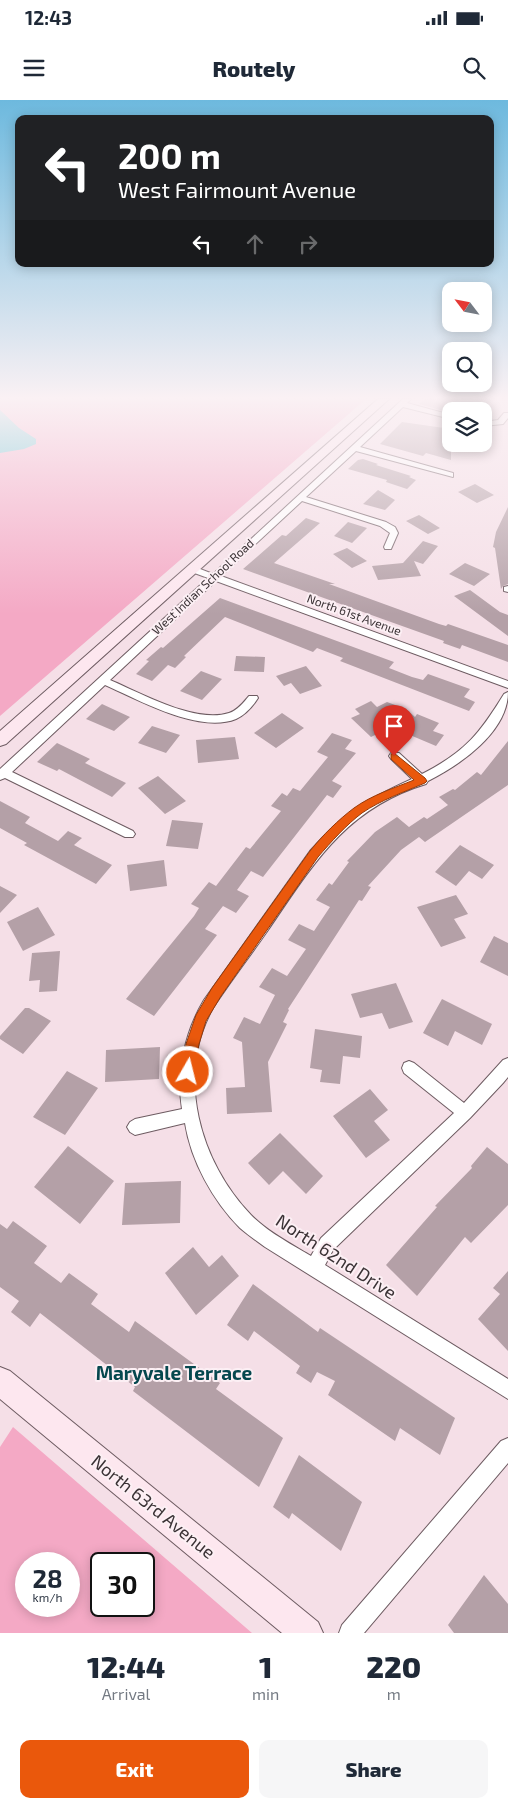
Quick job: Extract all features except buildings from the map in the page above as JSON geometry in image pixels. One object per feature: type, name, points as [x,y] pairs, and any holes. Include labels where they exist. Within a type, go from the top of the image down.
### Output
[{"type":"main road","name":"West Indian School Road","points":[[0,740],[303,471]]},
{"type":"main road","name":"North 63rd Avenue","points":[[0,1380],[307,1633]]},
{"type":"street","name":"West Indian School Road","points":[[2,775],[102,680],[330,471]]},
{"type":"street","points":[[434,471],[450,475]]},
{"type":"street","points":[[301,498],[387,526],[394,533],[388,547]]},
{"type":"street","name":"North 61st Avenue","points":[[192,569],[508,685]]},
{"type":"street","points":[[102,680],[195,717],[231,716],[244,709],[253,698]]},
{"type":"street","name":"North 62nd Drive","points":[[508,696],[475,743],[422,781],[377,800],[358,811],[328,838],[314,854],[216,992],[200,1019],[192,1044],[188,1072],[189,1115],[198,1147],[211,1174],[230,1202],[248,1223],[271,1241],[508,1390]]},
{"type":"street","points":[[394,756],[422,781]]},
{"type":"street","points":[[2,775],[129,834]]},
{"type":"street","points":[[314,1268],[327,1244],[465,1113],[508,1065]]},
{"type":"street","points":[[409,1068],[465,1113]]},
{"type":"street","points":[[135,1127],[189,1115]]},
{"type":"street","points":[[350,1633],[508,1448]]},
{"type":"shaded area","points":[[0,471],[283,471],[0,716]]},
{"type":"shaded area","points":[[13,1427],[252,1633],[0,1633],[0,1447]]},
{"type":"district","name":"Maryvale Terrace","points":[[174,1373]]},
{"type":"route","points":[[188,1072],[192,1044],[200,1019],[216,992],[314,854],[328,838],[358,811],[377,800],[422,781],[394,756]]}]
